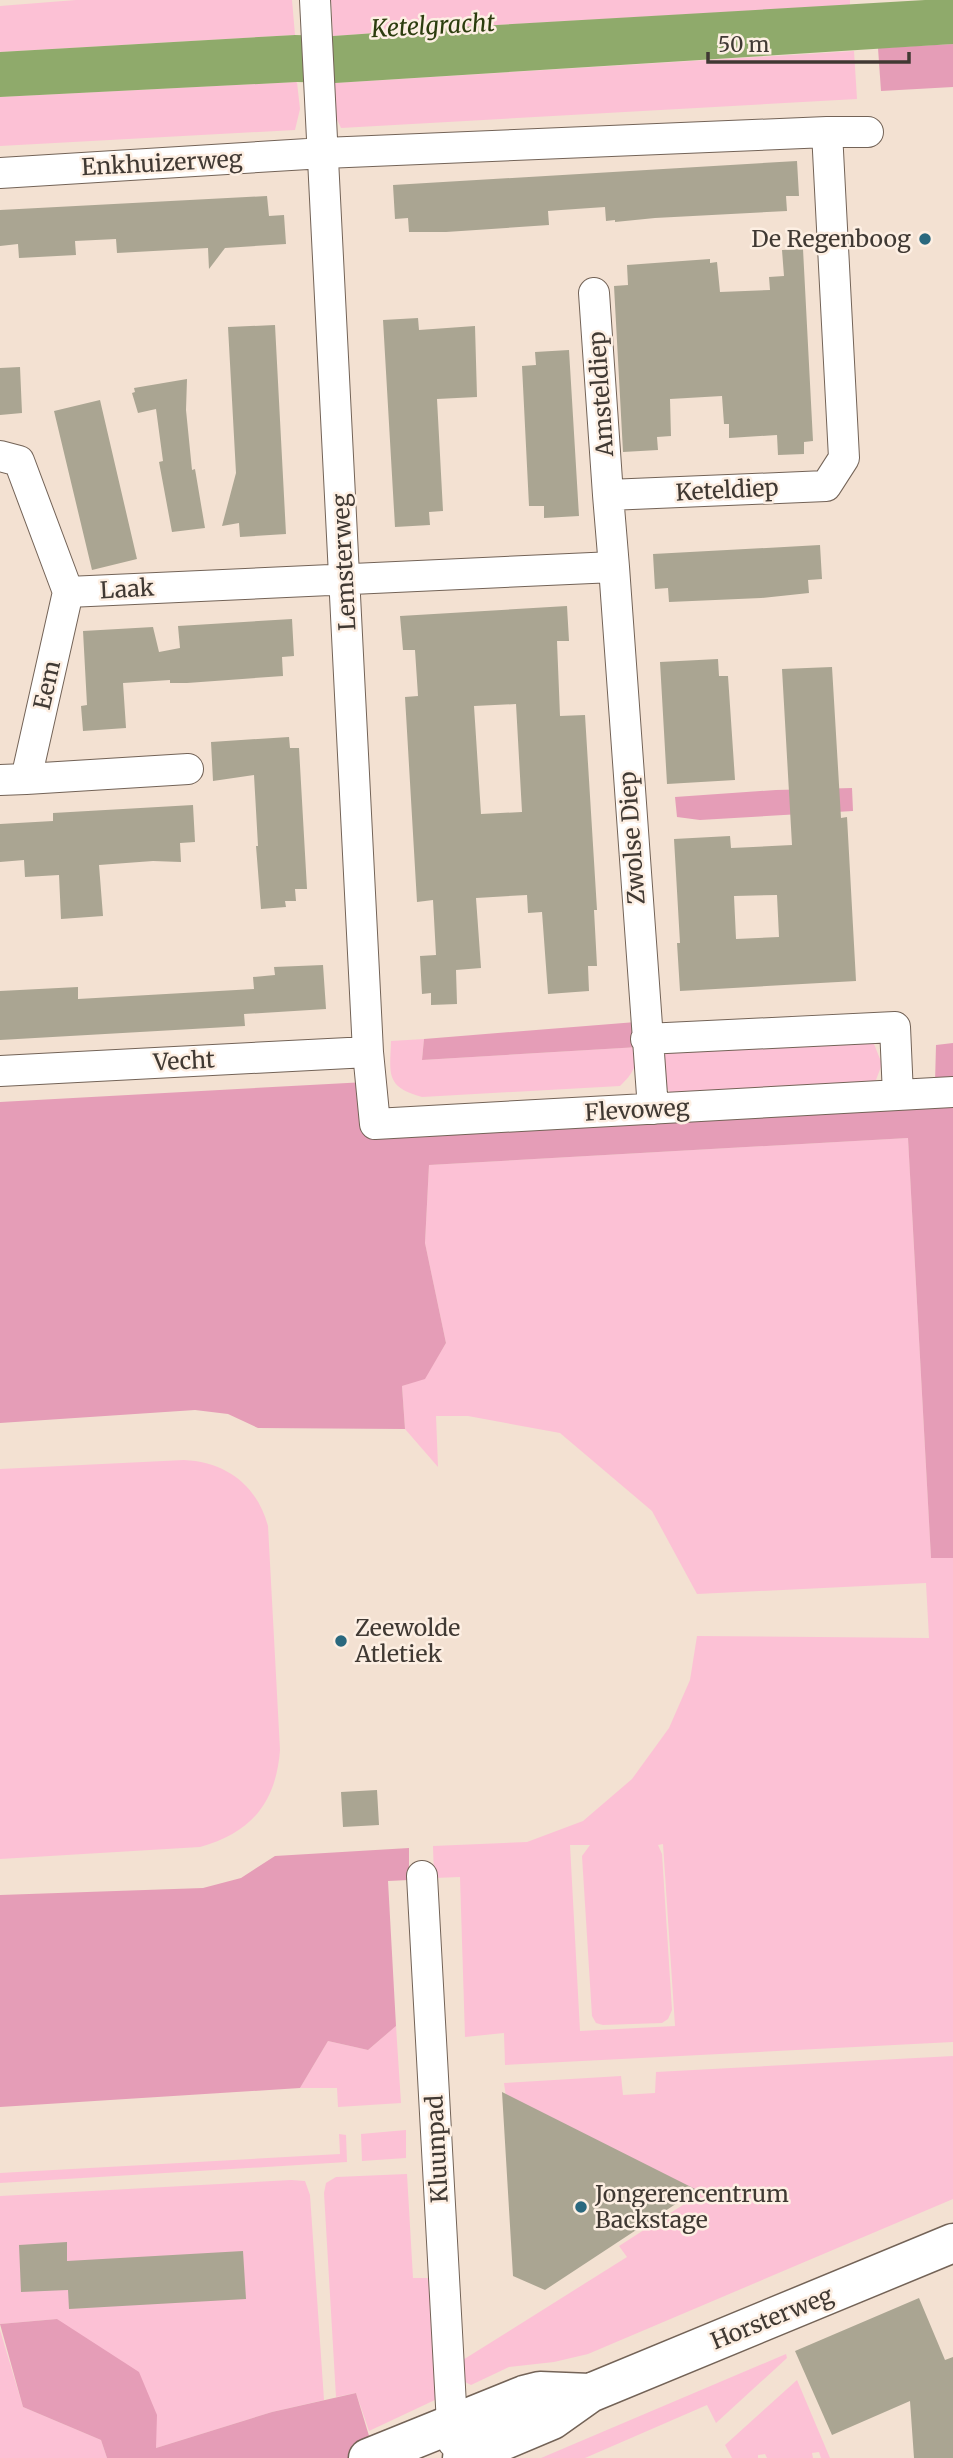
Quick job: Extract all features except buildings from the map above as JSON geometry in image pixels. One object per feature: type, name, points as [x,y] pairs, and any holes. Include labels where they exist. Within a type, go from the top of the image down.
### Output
[{"type":"street","name":"Lemsterweg","points":[[315,0],[368,1052],[375,1124]]},
{"type":"street","name":"Keteldiep","points":[[608,495],[827,486],[844,458],[827,132]]},
{"type":"street","points":[[324,153],[867,132]]},
{"type":"street","name":"Enkhuizerweg","points":[[0,173],[324,153]]},
{"type":"street","name":"Amsteldiep","points":[[594,293],[608,495]]},
{"type":"street","name":"Laak","points":[[0,456],[19,461],[68,592],[345,579]]},
{"type":"street","points":[[345,579],[614,567],[608,495]]},
{"type":"street","name":"Zwolse Diep","points":[[614,567],[653,1109]]},
{"type":"street","name":"Eem","points":[[68,592],[13,779],[188,769]]},
{"type":"street","points":[[646,1039],[895,1027],[898,1095]]},
{"type":"street","name":"Vecht","points":[[0,1071],[368,1052]]},
{"type":"street","name":"Flevoweg","points":[[375,1124],[953,1092]]},
{"type":"street","name":"Kluunpad","points":[[422,1876],[453,2440]]},
{"type":"street","name":"Horsterweg","points":[[462,2458],[552,2420],[590,2393],[953,2243]]},
{"type":"street","name":"Horsterweg","points":[[368,2458],[453,2440],[524,2395],[540,2391],[590,2393]]},
{"type":"shaded area","points":[[76,0],[292,0],[295,35],[0,52],[0,6]]},
{"type":"shaded area","points":[[331,0],[850,0],[850,5],[333,36]]},
{"type":"shaded area","points":[[953,0],[953,44],[335,83],[297,82],[0,97],[0,52],[295,35],[333,36]]},
{"type":"shaded area","points":[[953,44],[953,87],[881,91],[878,48]]},
{"type":"shaded area","points":[[854,51],[857,99],[341,128],[335,115],[335,83]]},
{"type":"shaded area","points":[[297,82],[300,109],[295,130],[0,146],[0,97]]},
{"type":"shaded area","points":[[852,788],[853,811],[700,820],[677,817],[675,797]]},
{"type":"shaded area","points":[[636,1022],[639,1047],[422,1060],[424,1039]]},
{"type":"shaded area","points":[[856,1037],[874,1044],[882,1064],[876,1080],[859,1086],[674,1096],[658,1079],[658,1047]]},
{"type":"shaded area","points":[[424,1039],[422,1060],[639,1047],[634,1069],[620,1086],[422,1097],[401,1089],[392,1078],[391,1041]]},
{"type":"shaded area","points":[[953,1043],[953,1082],[935,1083],[936,1045]]},
{"type":"shaded area","points":[[366,1082],[387,1136],[953,1106],[953,1558],[931,1558],[908,1138],[429,1165],[425,1243],[446,1343],[425,1379],[402,1386],[405,1429],[258,1428],[228,1414],[195,1410],[0,1423],[0,1102]]},
{"type":"shaded area","points":[[908,1138],[931,1558],[953,1558],[953,2042],[505,2065],[504,2033],[465,2037],[460,1877],[434,1878],[433,1846],[527,1842],[583,1821],[632,1779],[669,1728],[690,1680],[697,1636],[929,1638],[926,1583],[697,1594],[652,1511],[560,1433],[468,1416],[436,1416],[438,1467],[405,1429],[402,1386],[425,1378],[446,1343],[425,1243],[429,1165]],"holes":[[[663,1844],[675,2026],[580,2031],[570,1845],[590,1845],[582,1856],[592,2016],[596,2023],[603,2025],[662,2023],[668,2019],[672,2010],[662,1854],[658,1845]]]},
{"type":"shaded area","points":[[184,1460],[213,1465],[238,1478],[256,1499],[268,1526],[280,1750],[273,1786],[258,1813],[247,1824],[218,1841],[200,1847],[0,1859],[0,1469]]},
{"type":"shaded area","points":[[409,1848],[409,1880],[388,1881],[396,2026],[368,2050],[328,2041],[300,2088],[0,2107],[0,1895],[203,1888],[241,1878],[275,1856]]},
{"type":"shaded area","points":[[396,2026],[401,2103],[338,2107],[337,2088],[300,2088],[328,2041],[368,2050]]},
{"type":"shaded area","points":[[953,2056],[953,2199],[588,2354],[554,2362],[509,2367],[471,2385],[463,2381],[458,2363],[627,2257],[619,2246],[700,2194],[507,2104],[504,2083],[621,2076],[623,2095],[655,2093],[656,2072]]},
{"type":"shaded area","points":[[406,2130],[406,2158],[362,2161],[361,2134]]},
{"type":"shaded area","points":[[339,2134],[346,2135],[347,2162],[0,2183],[0,2173],[340,2154]]},
{"type":"shaded area","points":[[407,2174],[413,2278],[431,2278],[437,2399],[369,2431],[356,2393],[336,2397],[324,2193],[326,2183],[336,2177]]},
{"type":"shaded area","points":[[305,2181],[310,2195],[324,2400],[272,2412],[156,2448],[57,2319],[0,2324],[0,2196]]},
{"type":"shaded area","points":[[57,2319],[139,2372],[157,2415],[156,2448],[272,2412],[356,2393],[373,2449],[349,2458],[107,2458],[101,2440],[23,2407],[0,2324]]},
{"type":"shaded area","points":[[0,2330],[23,2407],[101,2440],[107,2458],[0,2458]]},
{"type":"shaded area","points":[[786,2354],[787,2358],[716,2423],[707,2405],[585,2458],[541,2458]]},
{"type":"shaded area","points":[[797,2380],[830,2458],[821,2458],[819,2452],[812,2453],[813,2458],[767,2458],[765,2454],[758,2455],[758,2458],[732,2458],[725,2445]]},
{"type":"place","name":"De Regenboog","points":[[925,239]]},
{"type":"place","name":"Zeewolde Atletiek","points":[[341,1641]]},
{"type":"place","name":"Jongerencentrum Backstage","points":[[581,2207]]},
{"type":"water label","name":"Ketelgracht","points":[[433,26]]}]
